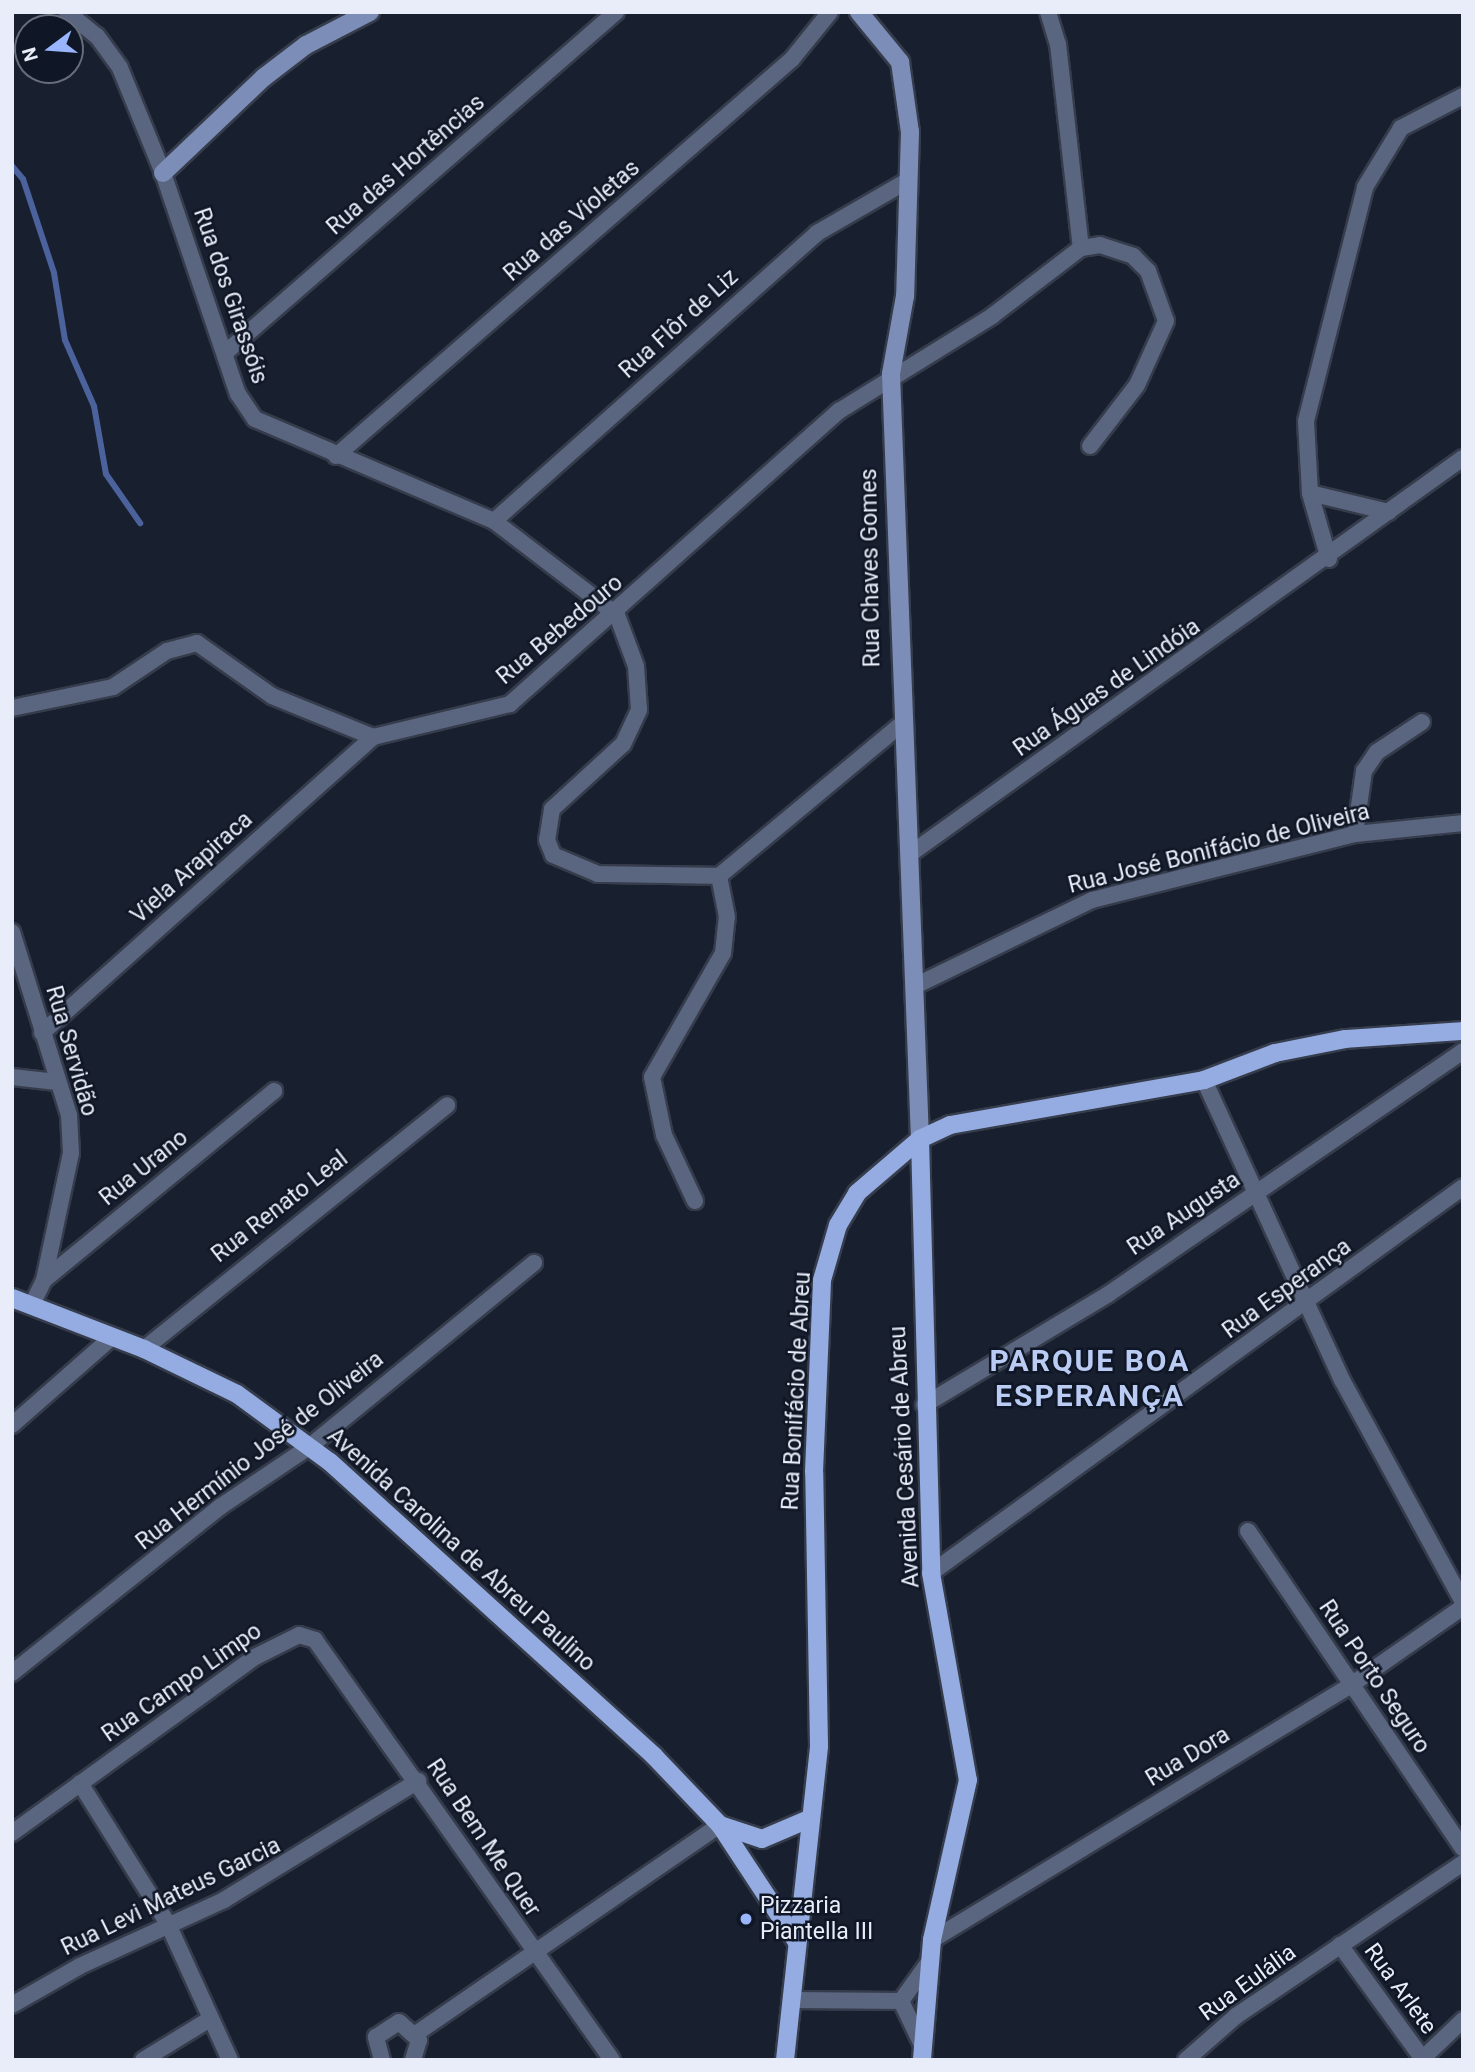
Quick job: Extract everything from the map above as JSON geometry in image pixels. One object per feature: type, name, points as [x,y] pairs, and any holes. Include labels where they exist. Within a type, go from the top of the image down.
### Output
[{"type":"main road","name":"Rua Bonifácio de Abreu","points":[[785,2060],[819,1746],[814,1472],[822,1280],[838,1225],[857,1193],[920,1139],[950,1125],[1204,1080],[1275,1053],[1345,1039],[1463,1031]]},
{"type":"main road","name":"Avenida Cesário de Abreu","points":[[920,1139],[931,1573],[968,1780],[932,1940],[922,2051]]},
{"type":"main road","name":"Avenida Carolina de Abreu Paulino","points":[[12,1298],[144,1349],[237,1394],[309,1447],[645,1747],[720,1825],[797,1942]]},
{"type":"main road","points":[[720,1825],[762,1839],[809,1819]]},
{"type":"street","name":"Rua dos Girassóis","points":[[67,12],[109,49],[163,173],[238,394],[255,419],[494,521],[617,615]]},
{"type":"street","points":[[163,173],[296,53],[370,12]]},
{"type":"street","name":"Rua das Hortências","points":[[225,353],[616,12]]},
{"type":"street","name":"Rua das Violetas","points":[[337,456],[792,59],[830,12]]},
{"type":"street","name":"Rua Chaves Gomes","points":[[859,12],[892,46],[908,87],[905,296],[891,374],[900,725],[919,984],[920,1139]]},
{"type":"street","points":[[1048,12],[1058,44],[1081,248],[1100,245],[1133,256],[1157,284],[1166,321],[1138,385],[1090,446]]},
{"type":"street","points":[[1329,559],[1310,494],[1306,421],[1361,205],[1373,167],[1401,128],[1463,96]]},
{"type":"street","name":"Rua Flôr de Liz","points":[[494,521],[817,233],[908,181]]},
{"type":"street","name":"Rua Bebedouro","points":[[373,737],[510,704],[617,615],[793,450],[891,374],[992,316],[1081,248]]},
{"type":"street","name":"Rua Águas de Lindóia","points":[[910,854],[1329,559],[1463,458]]},
{"type":"street","points":[[1310,494],[1389,512]]},
{"type":"street","points":[[617,615],[636,666],[639,710],[623,744],[552,809],[547,839],[569,867],[598,874],[719,876],[900,725]]},
{"type":"street","points":[[12,708],[113,687],[167,651],[197,643],[272,696],[373,737]]},
{"type":"street","points":[[1355,834],[1364,771],[1377,752],[1422,722]]},
{"type":"street","name":"Viela Arapiraca","points":[[42,1033],[373,737]]},
{"type":"street","name":"Rua José Bonifácio de Oliveira","points":[[919,984],[1092,900],[1355,834],[1463,823]]},
{"type":"street","points":[[695,1201],[664,1135],[652,1077],[723,953],[727,917],[719,876]]},
{"type":"street","name":"Rua Servidão","points":[[12,932],[69,1115],[71,1153],[44,1280],[32,1305]]},
{"type":"street","name":"Rua Augusta","points":[[925,1405],[1107,1295],[1463,1051]]},
{"type":"street","points":[[12,1077],[57,1082]]},
{"type":"street","points":[[1204,1080],[1252,1195],[1306,1305],[1463,1604]]},
{"type":"street","name":"Rua Urano","points":[[44,1280],[274,1091]]},
{"type":"street","name":"Rua Renato Leal","points":[[144,1349],[447,1105]]},
{"type":"street","name":"Rua Esperança","points":[[931,1573],[1306,1305],[1463,1188]]},
{"type":"street","name":"Rua Hermínio José de Oliveira","points":[[12,1673],[220,1507],[309,1447],[534,1263]]},
{"type":"street","points":[[12,1425],[111,1338]]},
{"type":"street","name":"Rua Porto Seguro","points":[[1248,1531],[1463,1849]]},
{"type":"street","name":"Rua Dora","points":[[932,1940],[1351,1685],[1463,1604]]},
{"type":"street","name":"Rua Campo Limpo","points":[[12,1833],[267,1650],[299,1635],[315,1640]]},
{"type":"street","name":"Rua Bem Me Quer","points":[[315,1640],[418,1781],[533,1954],[612,2060]]},
{"type":"street","name":"Rua Levi Mateus Garcia","points":[[12,2005],[306,1855],[418,1781]]},
{"type":"street","points":[[80,1783],[168,1924],[230,2060]]},
{"type":"street","points":[[413,2060],[416,2033],[720,1825]]},
{"type":"street","name":"Rua Eulália","points":[[1186,2060],[1236,2016],[1463,1863]]},
{"type":"street","name":"Rua Arlete","points":[[1340,1945],[1422,2059]]},
{"type":"street","points":[[901,2001],[929,1962]]},
{"type":"street","points":[[792,2000],[901,2001]]},
{"type":"street","points":[[901,2001],[922,2051]]},
{"type":"street","points":[[143,2060],[210,2018]]},
{"type":"street","points":[[1422,2059],[1463,2020]]},
{"type":"street","points":[[374,2057],[376,2037],[391,2022],[416,2033]]},
{"type":"waterway","points":[[12,166],[23,179],[54,273],[65,340],[94,406],[106,474],[140,523]]},
{"type":"place","name":"Pizzaria Piantella III","points":[[746,1919]]},
{"type":"district","name":"PARQUE BOA ESPERANÇA","points":[[1090,1378]]}]
